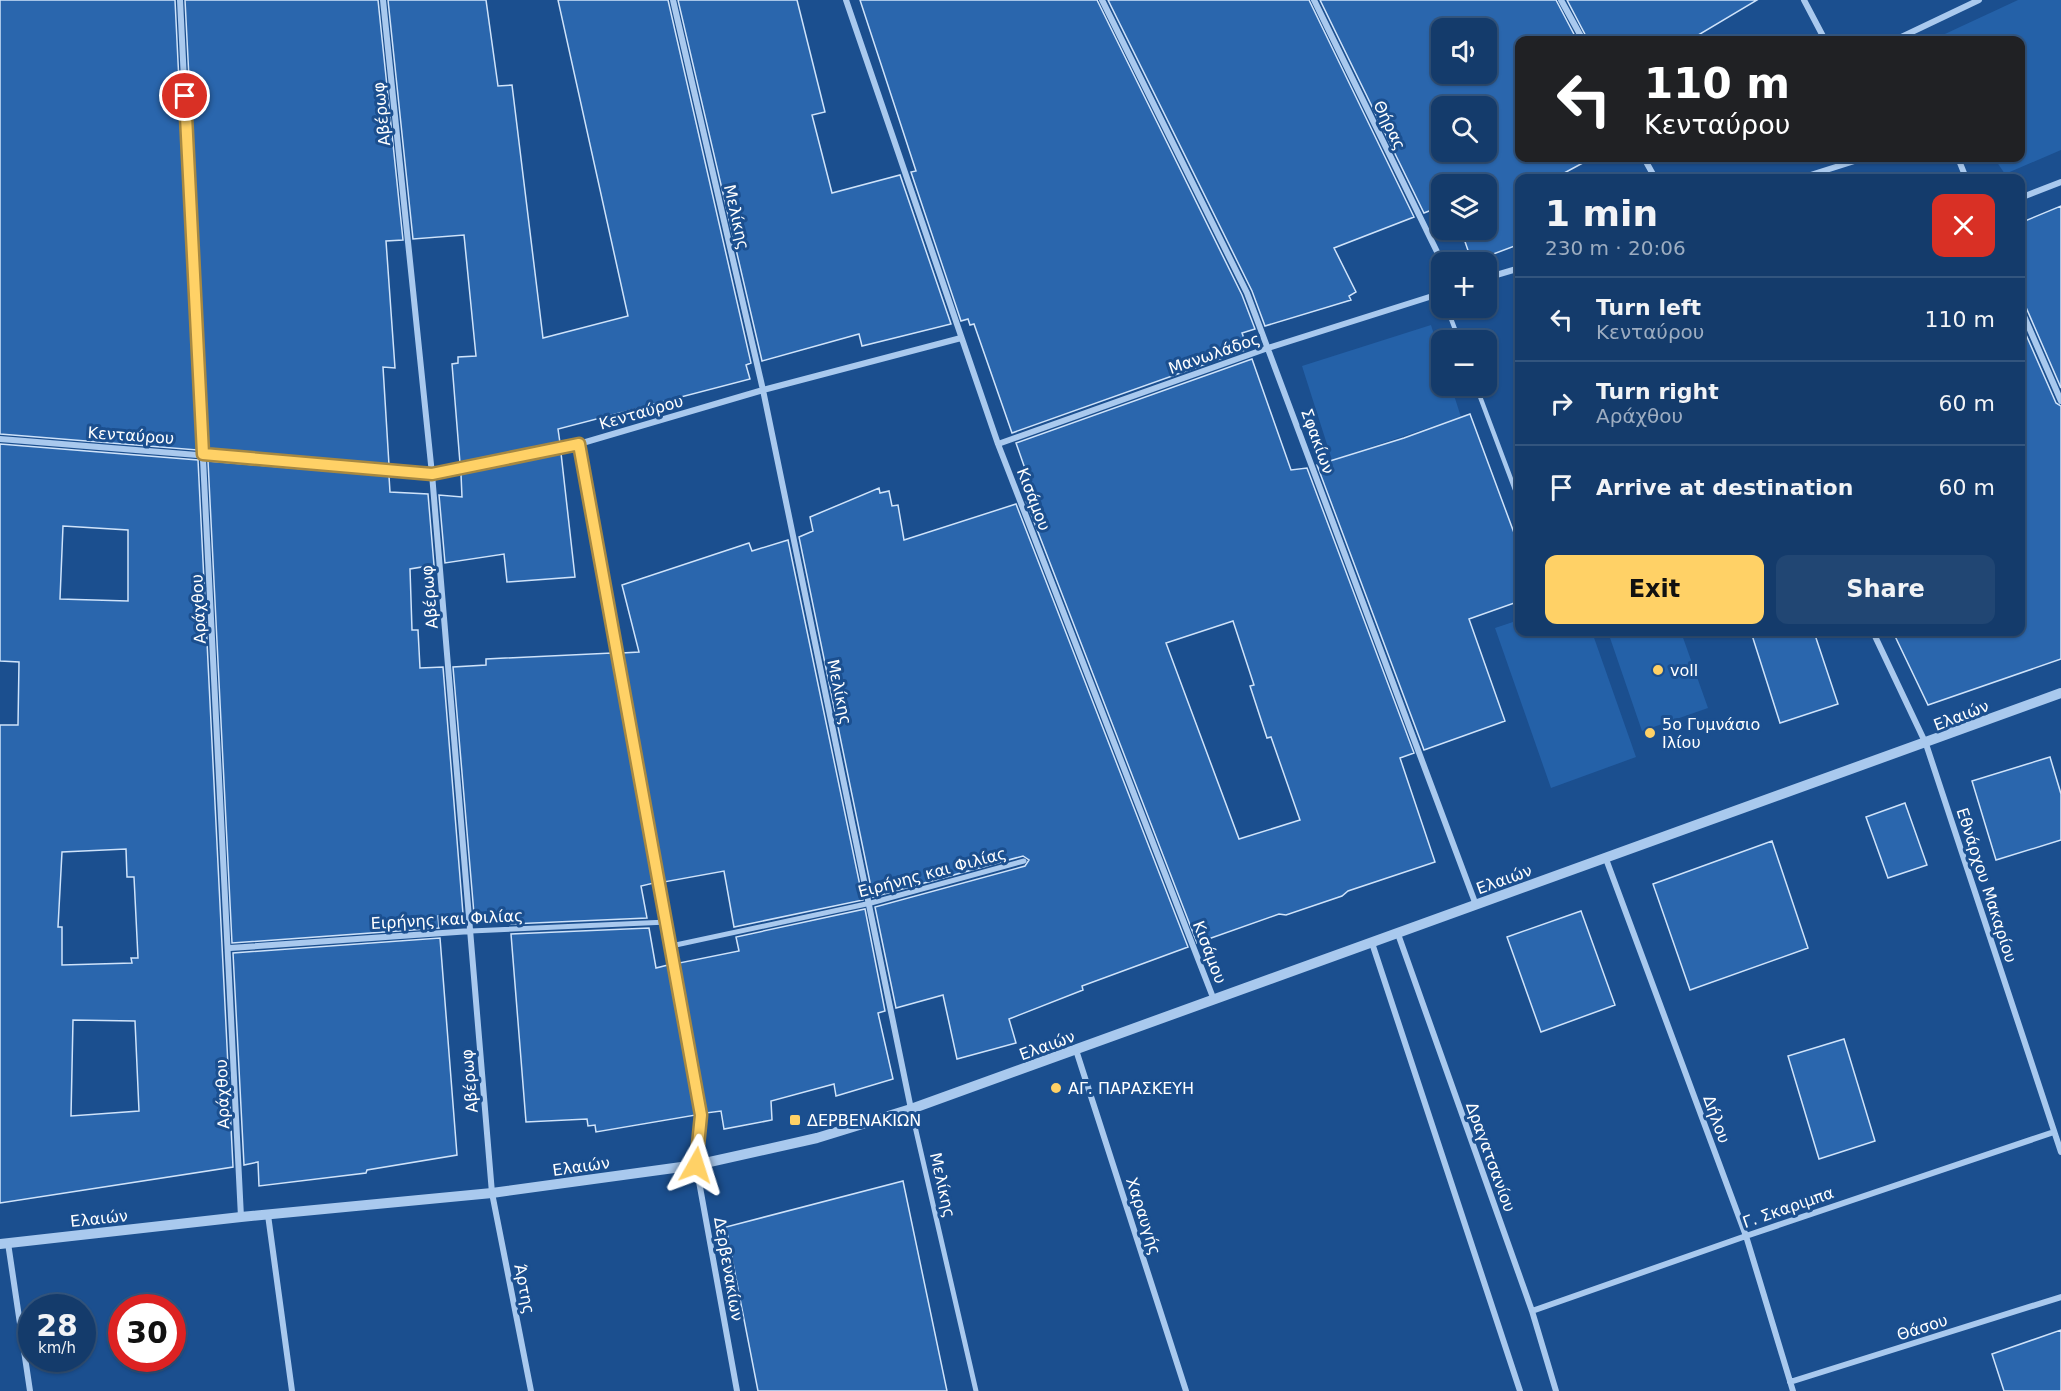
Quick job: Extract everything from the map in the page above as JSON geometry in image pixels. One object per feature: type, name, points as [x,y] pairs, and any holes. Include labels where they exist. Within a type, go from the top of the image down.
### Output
[{"type":"street","name":"Αράχθου","points":[[180,0],[230,948],[241,1217]]},
{"type":"street","name":"Αβέρωφ","points":[[383,0],[432,474],[492,1193]]},
{"type":"street","name":"Μελίκης","points":[[673,0],[763,390],[871,903],[911,1109],[976,1391]]},
{"type":"street","name":"Κισάμου","points":[[846,0],[998,444],[1214,1000]]},
{"type":"street","name":"Σφακίων","points":[[1102,0],[1248,293],[1476,905]]},
{"type":"street","name":"Θήρας","points":[[1314,0],[1437,252]]},
{"type":"street","points":[[1561,0],[1581,36]]},
{"type":"street","points":[[1804,0],[1823,36]]},
{"type":"street","points":[[1904,36],[1979,0]]},
{"type":"street","points":[[1814,174],[1851,162]]},
{"type":"street","points":[[2025,196],[2061,182]]},
{"type":"street","points":[[1497,275],[1515,269]]},
{"type":"street","name":"Μανωλάδος","points":[[998,444],[1268,348],[1431,296]]},
{"type":"street","points":[[2025,318],[2061,401]]},
{"type":"street","name":"Κενταύρου","points":[[0,439],[432,474],[579,444],[763,390],[961,338]]},
{"type":"street","name":"Δερβενακίων","points":[[579,444],[701,1115],[696,1165],[737,1391]]},
{"type":"street","name":"Εθνάρχου Μακαρίου","points":[[1875,636],[1926,744],[2061,1152]]},
{"type":"street","name":"Ελαιών","points":[[4,1244],[241,1217],[492,1193],[696,1165],[817,1138],[911,1109],[1076,1050],[1926,744],[2061,693]]},
{"type":"street","name":"Δήλου","points":[[1606,859],[1746,1236],[1793,1391]]},
{"type":"street","name":"Ειρήνης και Φιλίας","points":[[671,946],[871,903],[1024,861]]},
{"type":"street","name":"Ειρήνης και Φιλίας","points":[[230,948],[471,931],[667,922]]},
{"type":"street","name":"Δραγατσανίου","points":[[1398,934],[1532,1311],[1556,1391]]},
{"type":"street","points":[[1372,943],[1521,1391]]},
{"type":"street","name":"Χαραυγής","points":[[1076,1050],[1186,1391]]},
{"type":"street","name":"Γ. Σκαριμπα","points":[[1532,1311],[2054,1132]]},
{"type":"street","name":"Άρτης","points":[[492,1193],[531,1391]]},
{"type":"street","points":[[268,1215],[292,1391]]},
{"type":"street","points":[[4,1244],[30,1391]]},
{"type":"street","name":"Θάσου","points":[[1790,1382],[2061,1297]]},
{"type":"lane","points":[[1480,396],[1515,490]]},
{"type":"shaded area","points":[[2018,0],[2061,0],[2061,150],[2005,174],[1997,162],[2025,162],[2025,36],[1941,36]]},
{"type":"shaded area","points":[[1431,325],[1431,396],[1454,396],[1461,417],[1332,460],[1302,366]]},
{"type":"shaded area","points":[[1515,621],[1515,636],[1593,636],[1636,757],[1551,788],[1495,628]]},
{"type":"shaded area","name":"voll","points":[[1609,636],[1682,636],[1708,708],[1642,731]]},
{"type":"building","points":[[0,0],[175,0],[197,450],[0,434]]},
{"type":"building","points":[[185,0],[378,0],[403,240],[386,241],[395,368],[383,367],[389,465],[208,451]]},
{"type":"building","points":[[388,0],[486,0],[498,86],[512,85],[543,338],[628,316],[558,0],[668,0],[751,363],[746,365],[750,379],[558,429],[560,443],[460,463],[452,364],[458,363],[458,357],[476,356],[464,235],[413,239]]},
{"type":"building","points":[[678,0],[797,0],[825,112],[812,115],[832,193],[900,175],[951,324],[862,346],[859,334],[762,361]]},
{"type":"building","points":[[860,0],[1097,0],[1242,295],[1255,329],[1242,333],[1248,349],[1012,433],[974,324],[970,325],[968,319],[961,321],[911,172],[916,171]]},
{"type":"building","points":[[1108,0],[1309,0],[1414,217],[1334,248],[1356,292],[1349,296],[1351,300],[1265,326],[1252,291]]},
{"type":"building","points":[[1320,0],[1556,0],[1575,36],[1515,36],[1515,162],[1585,162],[1562,174],[1515,174],[1515,246],[1497,253],[1469,252],[1464,240],[1497,240],[1497,174],[1431,174],[1431,210],[1424,213]]},
{"type":"building","points":[[1567,0],[1757,0],[1697,36],[1586,36]]},
{"type":"building","points":[[2061,206],[2061,388],[2025,305],[2025,221]]},
{"type":"building","points":[[2025,332],[2056,403],[2061,406],[2061,659],[1928,705],[1895,636],[2025,636]]},
{"type":"building","points":[[1252,359],[1291,470],[1307,468],[1414,753],[1400,758],[1435,862],[1348,891],[1342,896],[1286,915],[1279,914],[1197,943],[1026,501],[1035,497],[1016,443]],"holes":[[[1233,621],[1254,685],[1250,686],[1267,738],[1271,737],[1300,820],[1239,839],[1166,643]]]},
{"type":"building","points":[[1470,414],[1515,536],[1515,603],[1469,619],[1505,721],[1424,750],[1317,465],[1404,438]]},
{"type":"building","points":[[0,444],[198,460],[233,1167],[0,1203],[0,725],[18,725],[19,662],[0,661]],"holes":[[[63,526],[128,530],[128,601],[60,599]],[[126,849],[127,877],[134,877],[138,958],[131,958],[132,963],[62,965],[62,927],[58,927],[62,852]],[[73,1020],[135,1021],[139,1111],[71,1116]]]},
{"type":"building","points":[[561,453],[575,577],[507,582],[504,554],[445,563],[439,495],[462,497],[461,474]]},
{"type":"building","points":[[208,461],[389,476],[390,492],[428,494],[434,565],[410,569],[412,630],[418,630],[420,668],[443,667],[463,914],[438,916],[439,928],[232,943]]},
{"type":"building","points":[[879,488],[880,493],[889,491],[892,506],[898,505],[904,540],[1016,504],[1188,947],[1082,986],[1083,990],[1009,1019],[1016,1043],[957,1059],[943,995],[896,1008],[875,907],[1025,866],[1029,860],[1023,856],[873,897],[799,537],[813,531],[810,517]]},
{"type":"building","points":[[788,540],[863,900],[734,927],[724,871],[664,882],[622,653],[639,652],[622,585],[749,543],[752,551]]},
{"type":"building","points":[[1752,636],[1815,636],[1838,704],[1780,723]]},
{"type":"building","points":[[612,653],[654,883],[641,886],[647,918],[511,924],[510,912],[474,914],[453,667],[486,665],[486,659]]},
{"type":"building","points":[[2050,757],[2061,794],[2061,840],[1996,860],[1972,781]]},
{"type":"building","points":[[1905,803],[1927,865],[1888,878],[1866,817]]},
{"type":"building","points":[[1772,841],[1808,948],[1690,990],[1653,884]]},
{"type":"building","points":[[865,909],[885,1011],[878,1013],[893,1079],[836,1096],[834,1084],[771,1101],[772,1120],[724,1129],[721,1111],[706,1113],[679,963],[739,951],[736,937]]},
{"type":"building","points":[[1581,911],[1615,1005],[1541,1032],[1507,937]]},
{"type":"building","points":[[649,928],[656,968],[668,965],[696,1115],[596,1132],[595,1125],[588,1126],[587,1119],[526,1122],[511,934]]},
{"type":"building","points":[[440,938],[457,1155],[367,1170],[366,1173],[259,1186],[258,1162],[244,1165],[233,953]]},
{"type":"building","points":[[1844,1039],[1875,1141],[1819,1159],[1788,1056]]},
{"type":"building","points":[[903,1181],[947,1391],[758,1391],[726,1227]]},
{"type":"building","points":[[2061,1330],[2061,1391],[2004,1391],[1992,1354]]},
{"type":"place","name":"voll","points":[[1658,670]]},
{"type":"place","name":"5ο Γυμνάσιο Ιλίου","points":[[1650,733]]},
{"type":"place","name":"ΑΓ. ΠΑΡΑΣΚΕΥΗ","points":[[1056,1088]]},
{"type":"place","name":"ΔΕΡΒΕΝΑΚΙΩΝ","points":[[795,1120]]},
{"type":"route","points":[[185,96],[203,454],[432,474],[579,444],[701,1115],[696,1165]]}]
